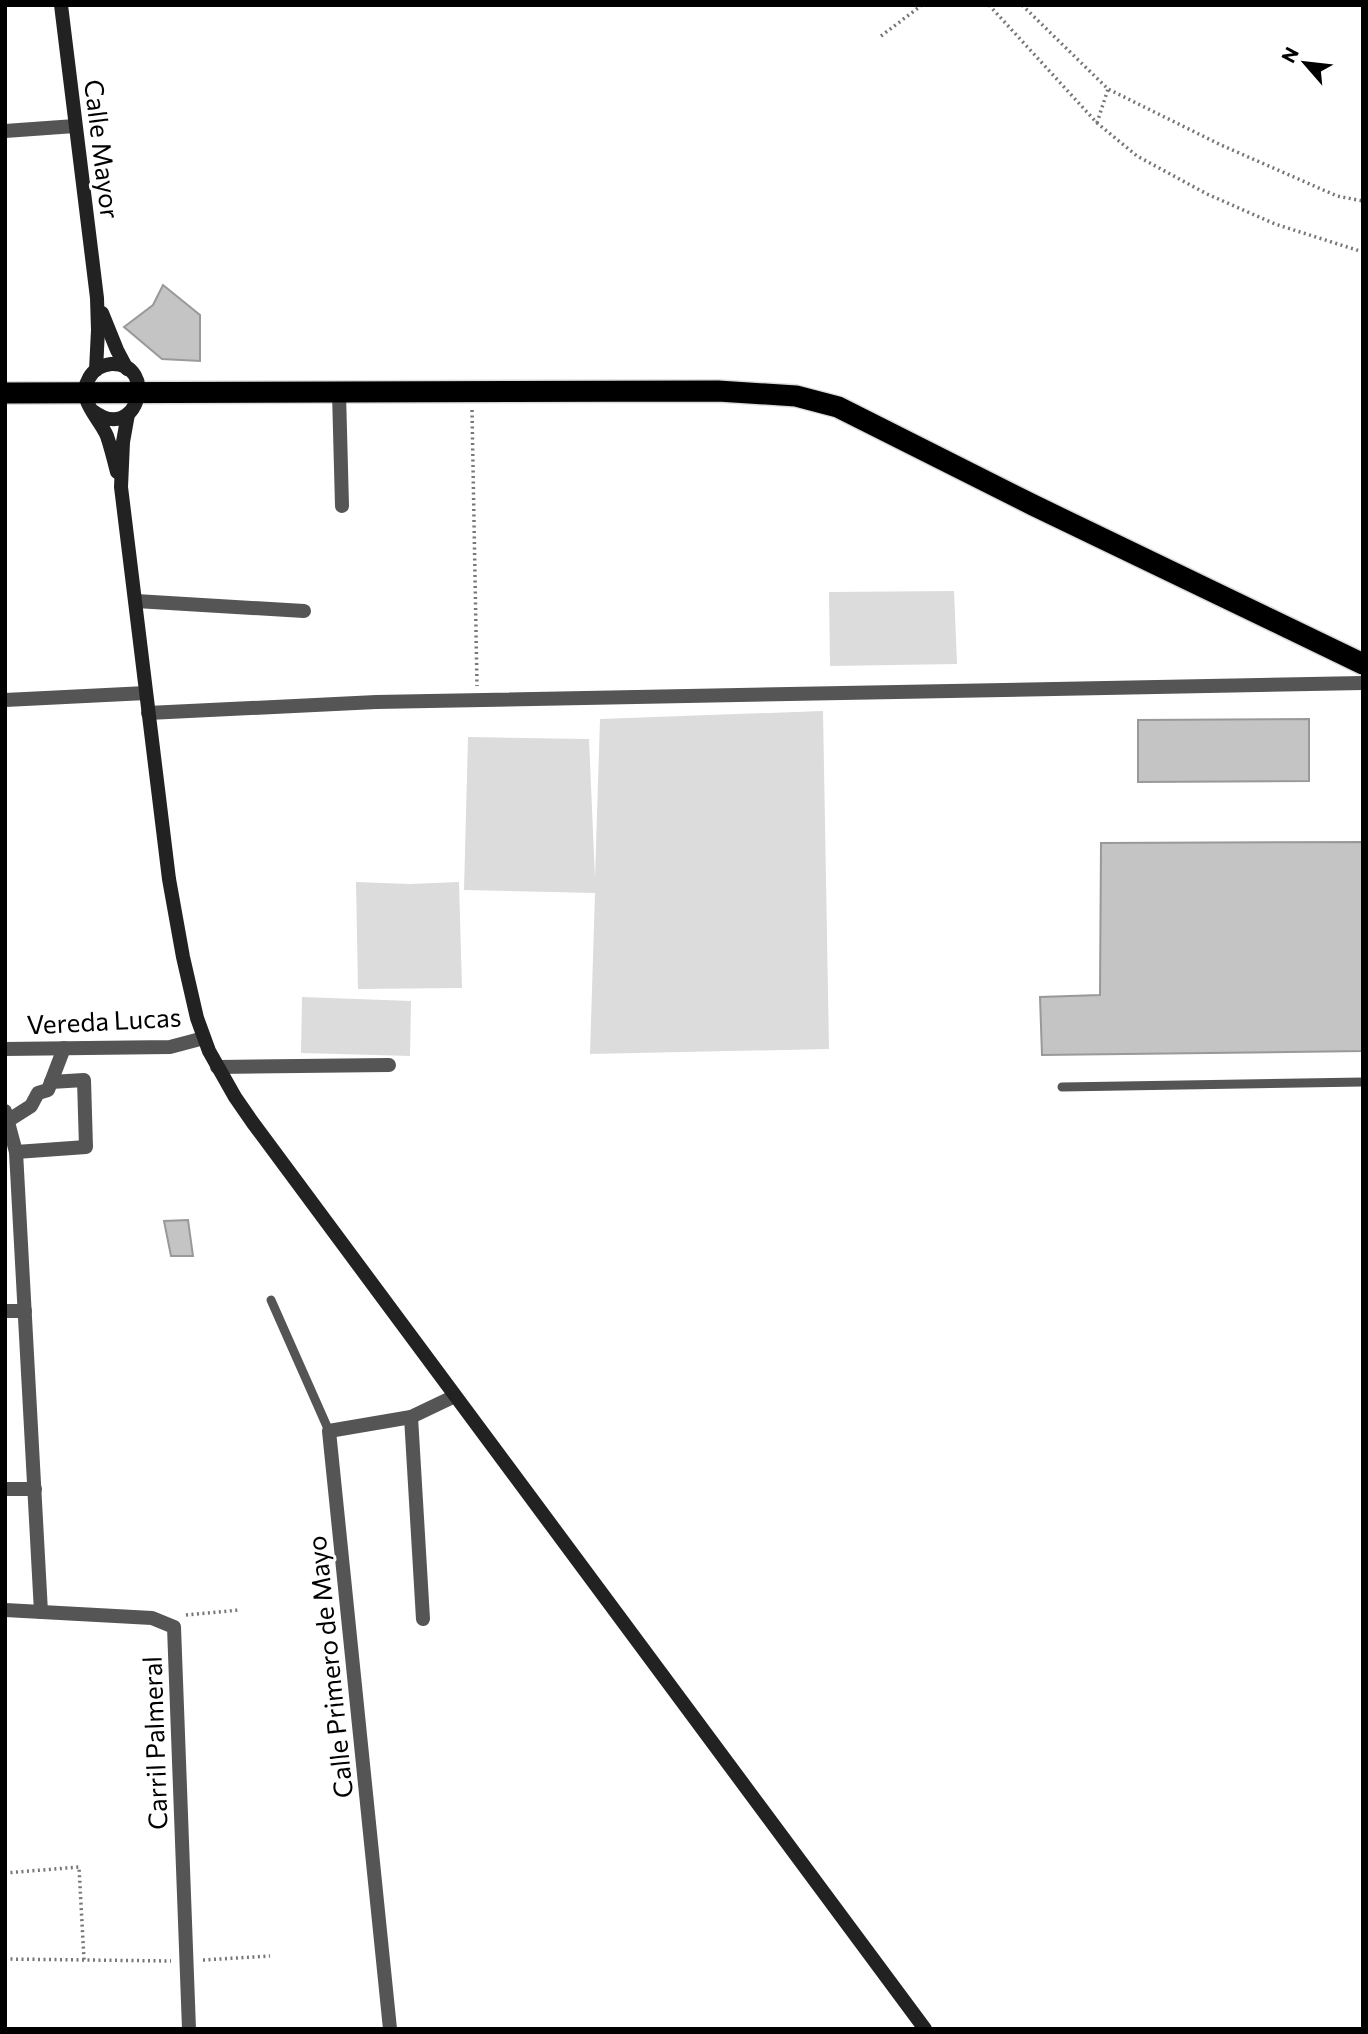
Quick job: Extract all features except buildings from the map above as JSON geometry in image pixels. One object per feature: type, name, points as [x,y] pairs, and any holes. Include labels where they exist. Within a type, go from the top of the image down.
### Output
[{"type":"highway","points":[[5,393],[89,402],[139,393],[718,391],[796,396],[838,407],[1033,505],[1363,664]]},
{"type":"main road","name":"Calle Mayor","points":[[61,5],[97,298],[96,370]]},
{"type":"main road","name":"Calle Mayor","points":[[97,298],[107,329],[127,369],[134,375],[139,393]]},
{"type":"main road","points":[[127,369],[111,364],[96,370],[87,380],[89,402],[106,435],[121,487],[169,879],[183,957],[204,1038],[217,1067],[253,1123],[925,2029]]},
{"type":"main road","points":[[89,402],[106,419],[121,417],[136,405],[139,393]]},
{"type":"main road","points":[[121,487],[123,442],[128,414]]},
{"type":"street","points":[[5,131],[75,126]]},
{"type":"street","points":[[340,393],[342,506]]},
{"type":"street","points":[[136,601],[304,611]]},
{"type":"street","points":[[148,713],[376,702],[1363,683]]},
{"type":"street","points":[[5,700],[146,693]]},
{"type":"street","name":"Vereda Lucas","points":[[5,1049],[170,1047],[204,1038]]},
{"type":"street","points":[[41,1612],[16,1152],[7,1115],[31,1106],[38,1093],[48,1090],[64,1048]]},
{"type":"street","points":[[217,1067],[389,1065]]},
{"type":"street","points":[[16,1152],[86,1147],[85,1080],[51,1082]]},
{"type":"street","points":[[5,1311],[25,1311]]},
{"type":"street","points":[[329,1431],[411,1417],[455,1396]]},
{"type":"street","points":[[411,1417],[423,1619]]},
{"type":"street","name":"Calle Primero de Mayo","points":[[329,1431],[390,2029]]},
{"type":"street","points":[[5,1489],[35,1489]]},
{"type":"street","name":"Carril Palmeral","points":[[5,1610],[152,1618],[174,1627],[189,2029]]},
{"type":"lane","points":[[1062,1087],[1363,1082]]},
{"type":"lane","points":[[271,1300],[329,1431]]},
{"type":"path","points":[[881,36],[922,5]]},
{"type":"path","points":[[989,5],[1097,123],[1137,156],[1207,194],[1275,224],[1363,252]]},
{"type":"path","points":[[1022,5],[1108,89],[1221,145],[1337,196],[1363,201]]},
{"type":"path","points":[[1097,123],[1108,89]]},
{"type":"path","points":[[472,391],[477,701]]},
{"type":"path","points":[[152,1618],[239,1610]]},
{"type":"path","points":[[5,1873],[79,1867],[84,1960]]},
{"type":"path","points":[[5,1959],[186,1961],[271,1956]]},
{"type":"shaded area","points":[[954,591],[957,664],[830,666],[829,592]]},
{"type":"shaded area","points":[[823,711],[829,1049],[590,1054],[595,893],[464,890],[468,737],[589,739],[595,878],[600,719]]},
{"type":"shaded area","points":[[356,882],[459,882],[462,988],[358,989]]},
{"type":"shaded area","points":[[302,997],[411,1001],[410,1056],[301,1053]]}]
